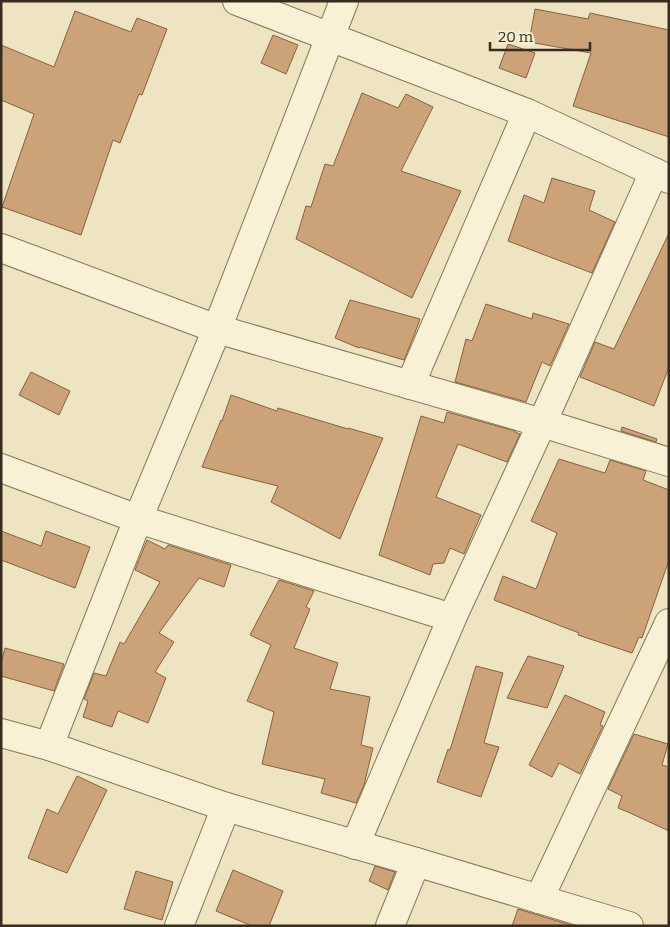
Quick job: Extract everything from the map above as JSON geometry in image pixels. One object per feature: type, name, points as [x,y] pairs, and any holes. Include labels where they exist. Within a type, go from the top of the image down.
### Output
[{"type":"street","points":[[237,1],[527,113],[662,175],[542,423],[452,618],[355,845]]},
{"type":"street","points":[[49,746],[138,519],[217,329],[344,1]]},
{"type":"street","points":[[410,385],[527,113]]},
{"type":"street","points":[[1,248],[217,329],[542,423],[669,462]]},
{"type":"street","points":[[1,468],[138,519],[452,618]]},
{"type":"street","points":[[539,899],[658,672],[669,623]]},
{"type":"street","points":[[1,733],[49,746],[226,807],[416,862],[622,925]]},
{"type":"street","points":[[179,926],[226,807]]},
{"type":"street","points":[[390,926],[416,862]]},
{"type":"building","points":[[535,9],[588,19],[590,13],[669,30],[669,137],[573,106],[591,53],[529,42]]},
{"type":"building","points":[[75,11],[131,32],[137,18],[167,29],[142,95],[139,94],[120,143],[113,140],[81,235],[2,207],[34,114],[1,100],[1,45],[54,67]]},
{"type":"building","points":[[273,35],[298,45],[286,74],[261,63]]},
{"type":"building","points":[[508,44],[535,53],[526,78],[499,68]]},
{"type":"building","points":[[362,93],[398,108],[406,94],[433,107],[401,171],[461,191],[412,298],[296,239],[306,206],[311,207],[325,164],[333,166]]},
{"type":"building","points":[[552,178],[595,191],[589,210],[615,222],[592,273],[508,241],[524,195],[544,203]]},
{"type":"building","points":[[669,233],[669,367],[654,406],[580,377],[595,342],[614,349]]},
{"type":"building","points":[[350,300],[420,319],[404,360],[359,348],[335,338]]},
{"type":"building","points":[[486,304],[532,319],[533,313],[569,324],[550,366],[542,362],[526,402],[455,382],[466,339],[472,341]]},
{"type":"building","points":[[31,372],[70,391],[59,415],[19,395]]},
{"type":"building","points":[[231,395],[277,411],[278,408],[383,438],[340,539],[271,502],[278,486],[202,467]]},
{"type":"building","points":[[447,412],[520,434],[507,462],[458,444],[436,497],[481,515],[464,554],[450,548],[444,563],[433,564],[430,575],[379,555],[421,416],[444,423]]},
{"type":"building","points":[[622,427],[657,439],[656,442],[621,431]]},
{"type":"building","points":[[559,459],[605,473],[610,460],[646,471],[643,480],[669,490],[669,560],[642,638],[639,637],[632,653],[578,635],[579,633],[494,600],[503,576],[536,589],[557,533],[531,521]]},
{"type":"building","points":[[1,531],[41,546],[46,531],[90,547],[75,588],[1,560]]},
{"type":"building","points":[[147,540],[165,549],[168,545],[231,565],[224,587],[199,578],[159,633],[174,642],[155,672],[166,678],[148,723],[118,711],[112,727],[83,717],[88,701],[84,699],[94,673],[106,676],[120,642],[124,644],[160,582],[135,570]]},
{"type":"building","points":[[279,580],[314,591],[306,607],[310,609],[294,648],[338,663],[330,689],[370,697],[361,745],[373,748],[364,785],[356,803],[321,793],[325,779],[262,764],[274,712],[247,701],[271,645],[250,635]]},
{"type":"building","points":[[5,648],[64,664],[54,691],[1,676],[1,663]]},
{"type":"building","points":[[528,656],[564,666],[547,708],[507,698]]},
{"type":"building","points":[[476,666],[503,673],[484,743],[499,747],[481,797],[437,782],[448,749],[450,750]]},
{"type":"building","points":[[565,695],[605,712],[600,725],[603,726],[580,774],[559,763],[552,777],[529,765]]},
{"type":"building","points":[[634,734],[668,744],[662,765],[669,767],[669,831],[618,808],[622,796],[608,789]]},
{"type":"building","points":[[77,776],[107,790],[67,873],[28,858],[47,809],[58,814]]},
{"type":"building","points":[[375,866],[395,872],[388,890],[369,881]]},
{"type":"building","points":[[233,870],[283,891],[269,926],[252,926],[216,911]]},
{"type":"building","points":[[136,871],[173,882],[162,920],[124,909]]},
{"type":"building","points":[[518,909],[574,926],[512,926]]}]
